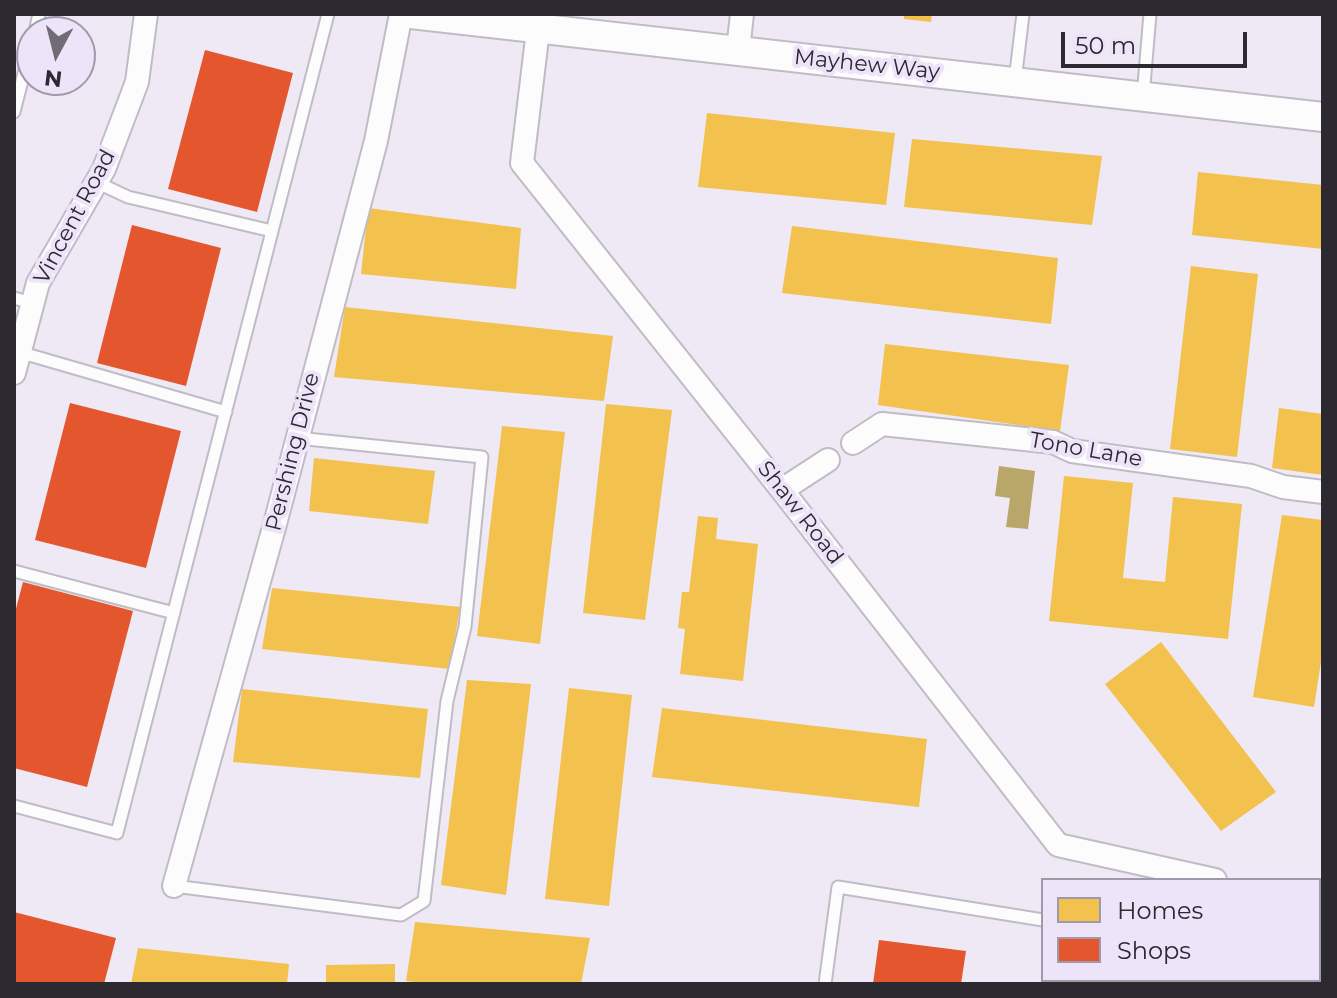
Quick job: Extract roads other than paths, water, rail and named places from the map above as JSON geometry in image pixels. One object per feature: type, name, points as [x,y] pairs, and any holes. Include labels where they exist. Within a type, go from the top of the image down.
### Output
[{"type":"street","name":"Vincent Road","points":[[17,363],[23,301],[38,283],[96,182],[137,82],[146,14]]},
{"type":"street","name":"Pershing Drive","points":[[174,886],[275,524],[376,141],[401,14]]},
{"type":"street","name":"Mayhew Way","points":[[411,14],[1323,117]]},
{"type":"street","points":[[738,50],[742,14]]},
{"type":"street","name":"Shaw Road","points":[[538,30],[522,163],[1058,845],[1206,878]]},
{"type":"street","name":"Tono Lane","points":[[853,443],[882,424],[1053,442],[1072,451],[1251,476],[1283,487],[1323,492]]},
{"type":"street","points":[[782,490],[828,460]]},
{"type":"lane","points":[[14,806],[117,833],[328,14]]},
{"type":"lane","points":[[1015,82],[1023,14]]},
{"type":"lane","points":[[1143,97],[1150,14]]},
{"type":"lane","points":[[96,182],[128,197],[272,231]]},
{"type":"lane","points":[[17,363],[226,412]]},
{"type":"lane","points":[[174,886],[401,915],[424,901],[447,701],[465,627],[482,457],[296,438]]},
{"type":"lane","points":[[828,460],[853,443]]},
{"type":"lane","points":[[14,571],[174,613]]},
{"type":"lane","points":[[825,984],[838,887],[1041,920]]}]
